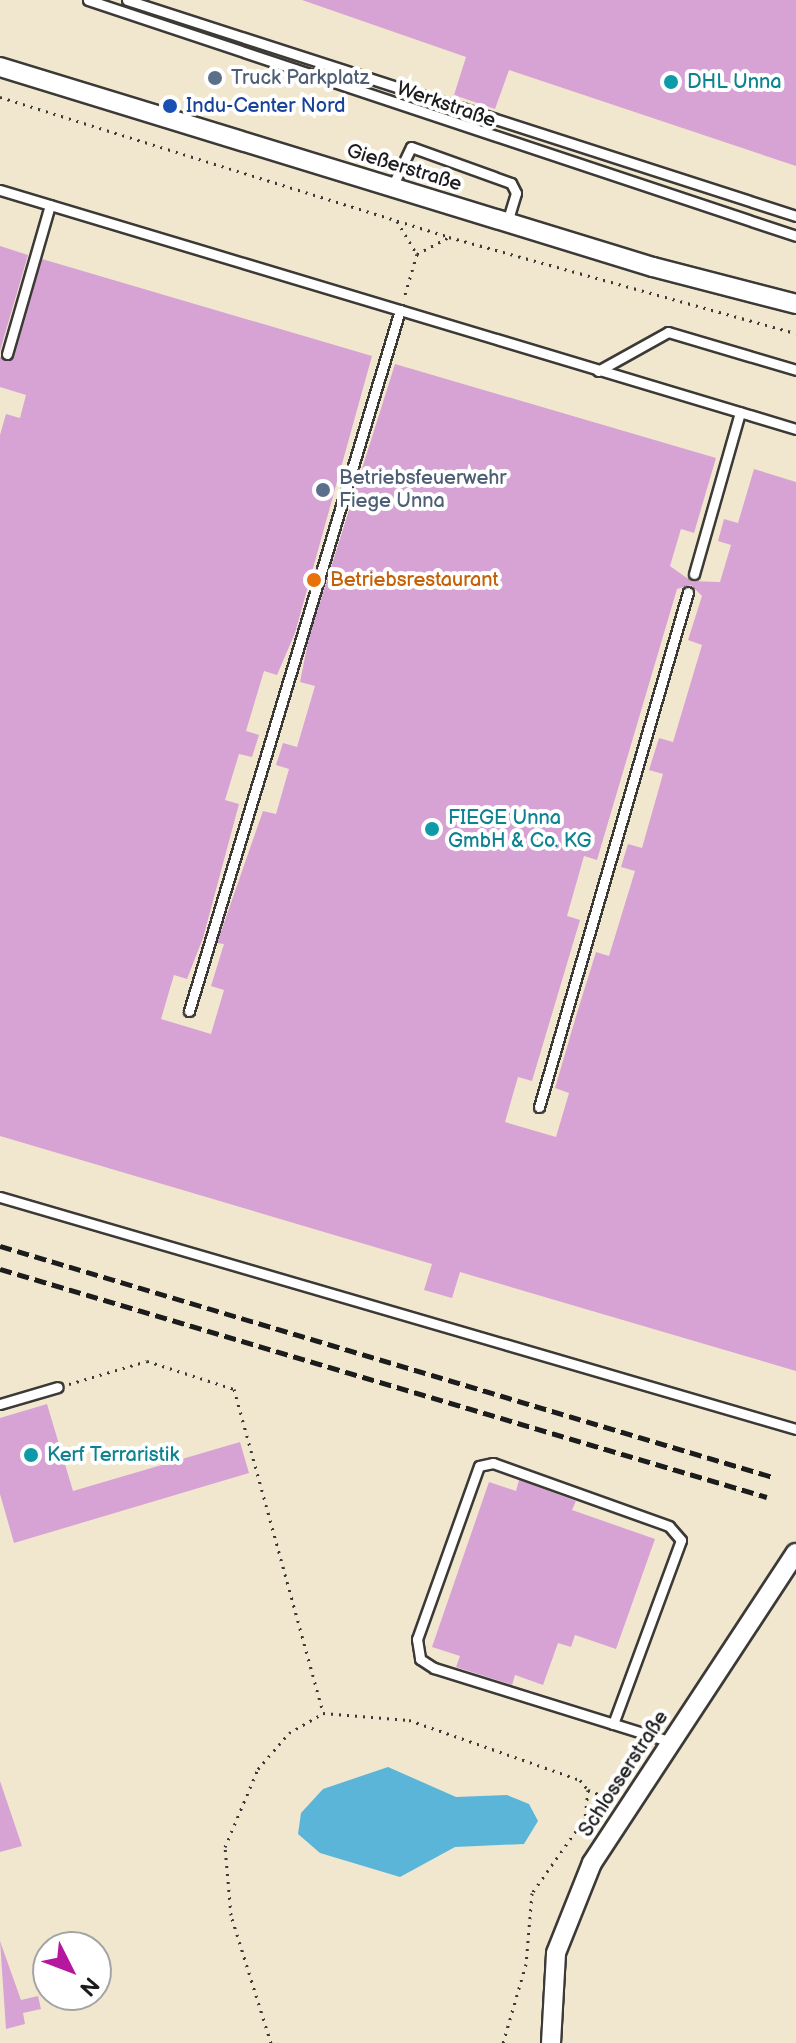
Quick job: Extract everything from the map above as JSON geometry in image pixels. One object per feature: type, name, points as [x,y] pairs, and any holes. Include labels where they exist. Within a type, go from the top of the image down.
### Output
[{"type":"street","name":"Gießerstraße","points":[[0,67],[507,223],[796,304]]},
{"type":"street","name":"Schlosserstraße","points":[[551,2043],[551,1987],[565,1923],[628,1806],[796,1553]]},
{"type":"lane","name":"Werkstraße","points":[[88,0],[796,236]]},
{"type":"lane","points":[[127,0],[796,216]]},
{"type":"lane","points":[[392,187],[411,147],[511,183],[516,193],[507,223]]},
{"type":"lane","points":[[0,190],[796,429]]},
{"type":"lane","points":[[7,354],[50,205]]},
{"type":"lane","points":[[189,1011],[400,310]]},
{"type":"lane","points":[[598,371],[668,332],[796,370]]},
{"type":"lane","points":[[694,574],[740,412]]},
{"type":"lane","points":[[539,1107],[688,592]]},
{"type":"lane","points":[[0,1197],[796,1429]]},
{"type":"lane","points":[[0,1404],[58,1387]]},
{"type":"lane","points":[[613,1724],[681,1540],[669,1526],[493,1463],[479,1466],[417,1639],[420,1659],[613,1724],[671,1742]]},
{"type":"path","points":[[0,97],[449,237],[796,333]]},
{"type":"path","points":[[397,221],[417,254]]},
{"type":"path","points":[[400,310],[417,254],[449,237]]},
{"type":"path","points":[[58,1387],[147,1361],[234,1389],[323,1713]]},
{"type":"path","points":[[271,2043],[231,1915],[225,1847],[258,1769],[289,1733],[323,1713],[409,1720],[580,1780],[588,1790],[628,1806]]},
{"type":"path","points":[[503,2043],[526,1964],[532,1893],[585,1818],[588,1790]]},
{"type":"water","points":[[388,1767],[456,1797],[507,1795],[529,1804],[538,1821],[524,1844],[455,1847],[400,1877],[320,1853],[298,1834],[301,1813],[323,1789]]},
{"type":"building","name":"DHL Unna","points":[[302,0],[796,0],[796,166],[509,70],[495,109],[454,95],[466,57]]},
{"type":"building","points":[[0,246],[28,255],[0,351]]},
{"type":"building","name":"FIEGE Unna GmbH & Co. KG","points":[[42,259],[372,356],[295,633],[277,675],[264,671],[246,731],[259,735],[252,757],[239,754],[225,800],[239,804],[203,938],[187,979],[174,975],[161,1019],[211,1034],[224,990],[211,986],[224,944],[217,943],[263,811],[276,814],[289,769],[276,765],[283,743],[297,747],[315,686],[300,682],[309,637],[395,364],[716,458],[694,533],[681,529],[670,566],[691,581],[720,582],[731,545],[718,541],[724,519],[738,523],[754,469],[796,482],[796,1371],[460,1272],[452,1298],[424,1290],[432,1264],[0,1136],[0,435],[6,414],[20,418],[26,395],[0,387],[0,357],[14,357]],"holes":[[[691,585],[702,596],[688,640],[702,645],[673,742],[659,738],[649,770],[663,774],[642,848],[628,844],[621,867],[635,871],[609,956],[596,952],[555,1088],[569,1093],[556,1137],[505,1122],[518,1077],[532,1081],[580,920],[567,916],[584,856],[597,860],[677,589]]]},
{"type":"building","points":[[47,1404],[73,1491],[240,1442],[249,1473],[14,1543],[0,1494],[0,1418]]},
{"type":"building","points":[[519,1480],[576,1501],[572,1510],[655,1539],[616,1649],[575,1635],[571,1647],[558,1643],[543,1685],[515,1675],[512,1685],[456,1667],[460,1656],[432,1647],[489,1482],[516,1491]]},
{"type":"building","points":[[0,1781],[22,1846],[0,1852]]},
{"type":"building","points":[[0,1941],[21,2000],[32,1997],[32,2011],[23,2013],[25,2024],[6,2029]]},
{"type":"railway","points":[[0,1246],[773,1477]]},
{"type":"railway","points":[[0,1269],[767,1497]]},
{"type":"place","name":"Truck Parkplatz","points":[[215,78]]},
{"type":"place","name":"DHL Unna","points":[[671,82]]},
{"type":"place","name":"Indu-Center Nord","points":[[170,106]]},
{"type":"place","name":"Betriebsfeuerwehr Fiege Unna","points":[[323,490]]},
{"type":"place","name":"Betriebsrestaurant","points":[[314,580]]},
{"type":"place","name":"FIEGE Unna GmbH & Co. KG","points":[[432,829]]},
{"type":"place","name":"Kerf Terraristik","points":[[31,1455]]}]
